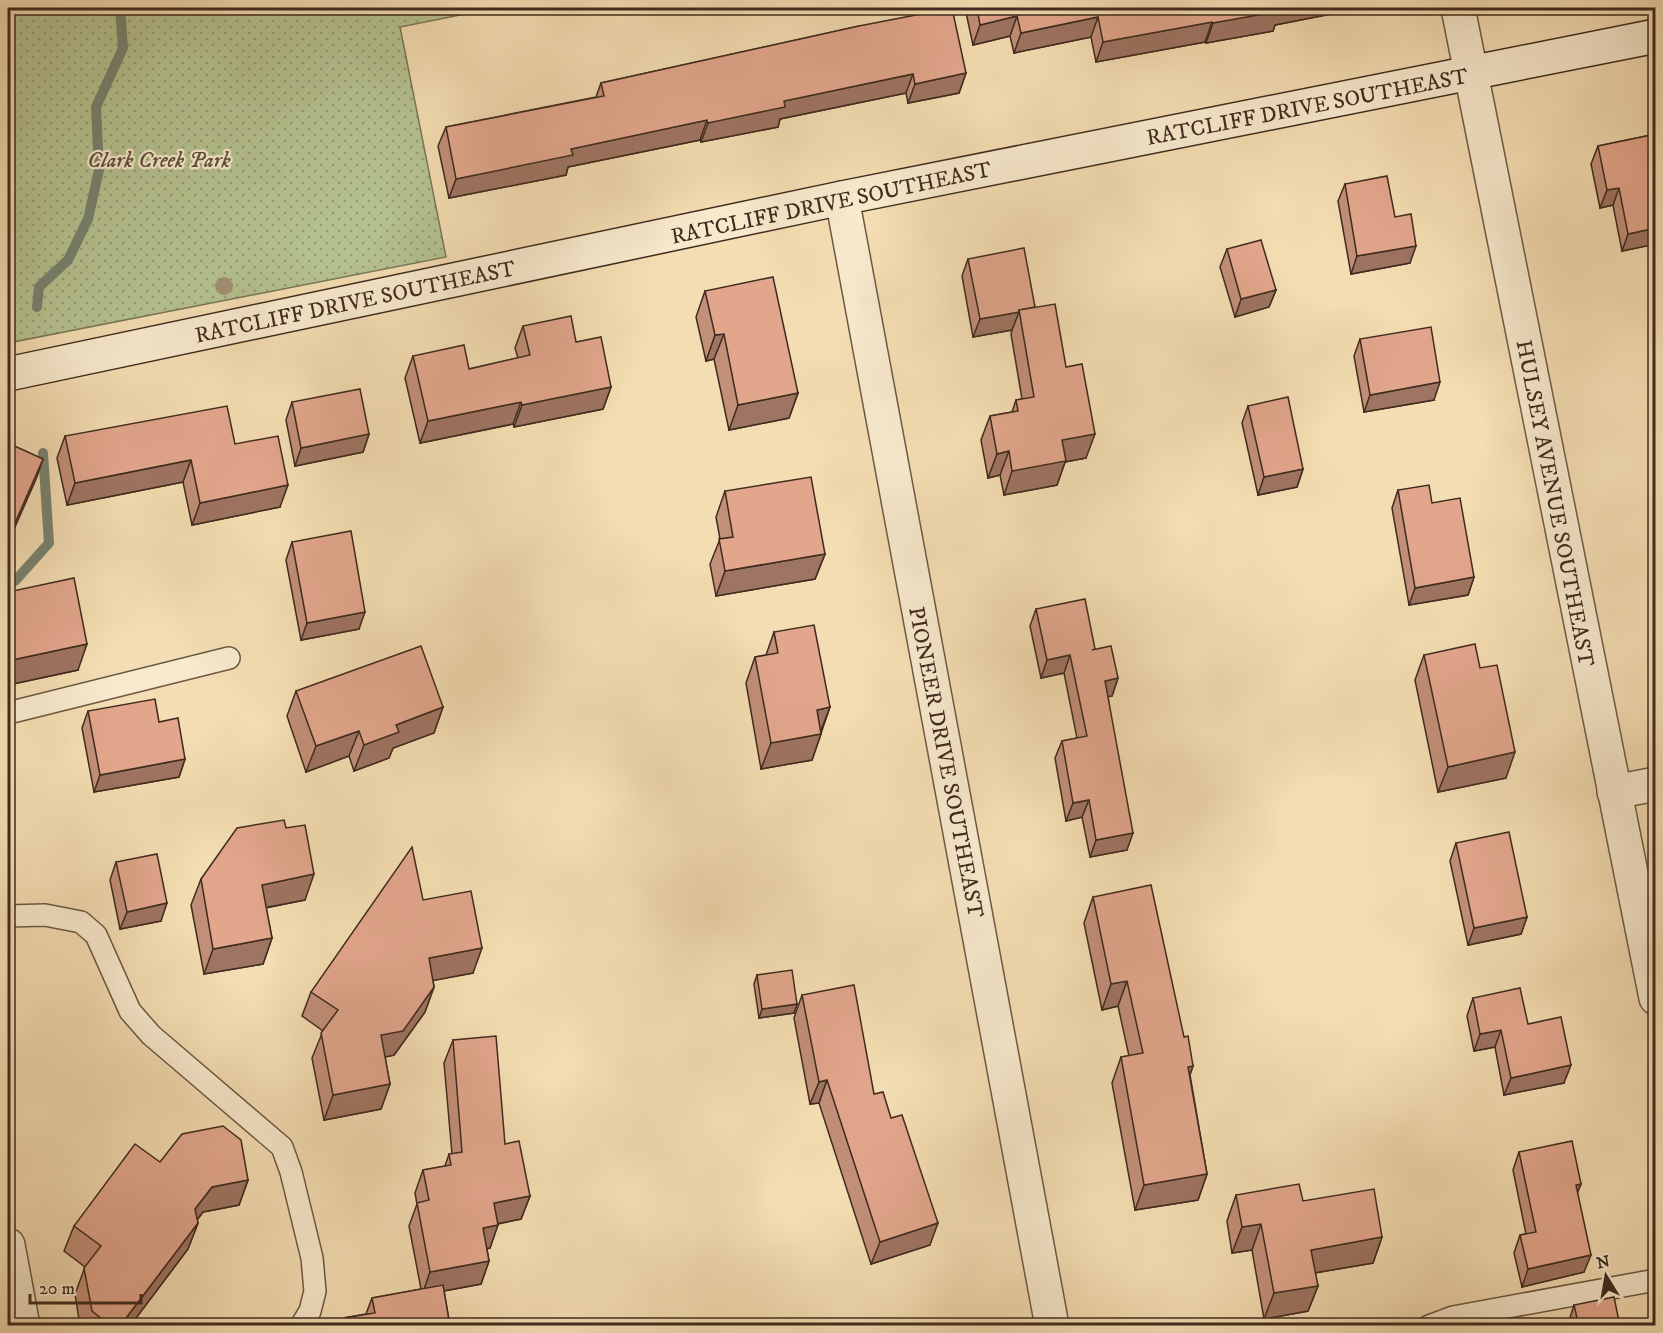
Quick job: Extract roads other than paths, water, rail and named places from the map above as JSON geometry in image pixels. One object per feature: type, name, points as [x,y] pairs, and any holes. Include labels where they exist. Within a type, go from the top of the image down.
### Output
[{"type":"street","name":"HULSEY AVENUE SOUTHEAST","points":[[1458,8],[1656,998]]},
{"type":"street","name":"RATCLIFF DRIVE SOUTHEAST","points":[[8,374],[842,198],[1656,36]]},
{"type":"street","name":"PIONEER DRIVE SOUTHEAST","points":[[842,198],[1052,1326]]},
{"type":"street","points":[[1614,792],[1656,784]]},
{"type":"street","points":[[8,1245],[23,1326]]},
{"type":"lane","points":[[8,713],[229,658]]},
{"type":"lane","points":[[8,916],[45,915],[81,922],[96,935],[130,1011],[144,1027],[282,1147],[291,1172],[312,1258],[315,1291],[310,1311],[301,1326]]},
{"type":"lane","points":[[1429,1326],[1453,1317],[1656,1280]]},
{"type":"waterway","points":[[37,307],[39,287],[68,260],[88,219],[99,170],[96,107],[123,48],[120,8]]},
{"type":"waterway","points":[[8,583],[15,581],[49,543],[43,453]]},
{"type":"park label","name":"Clark Creek Park","points":[[159,159]]}]
